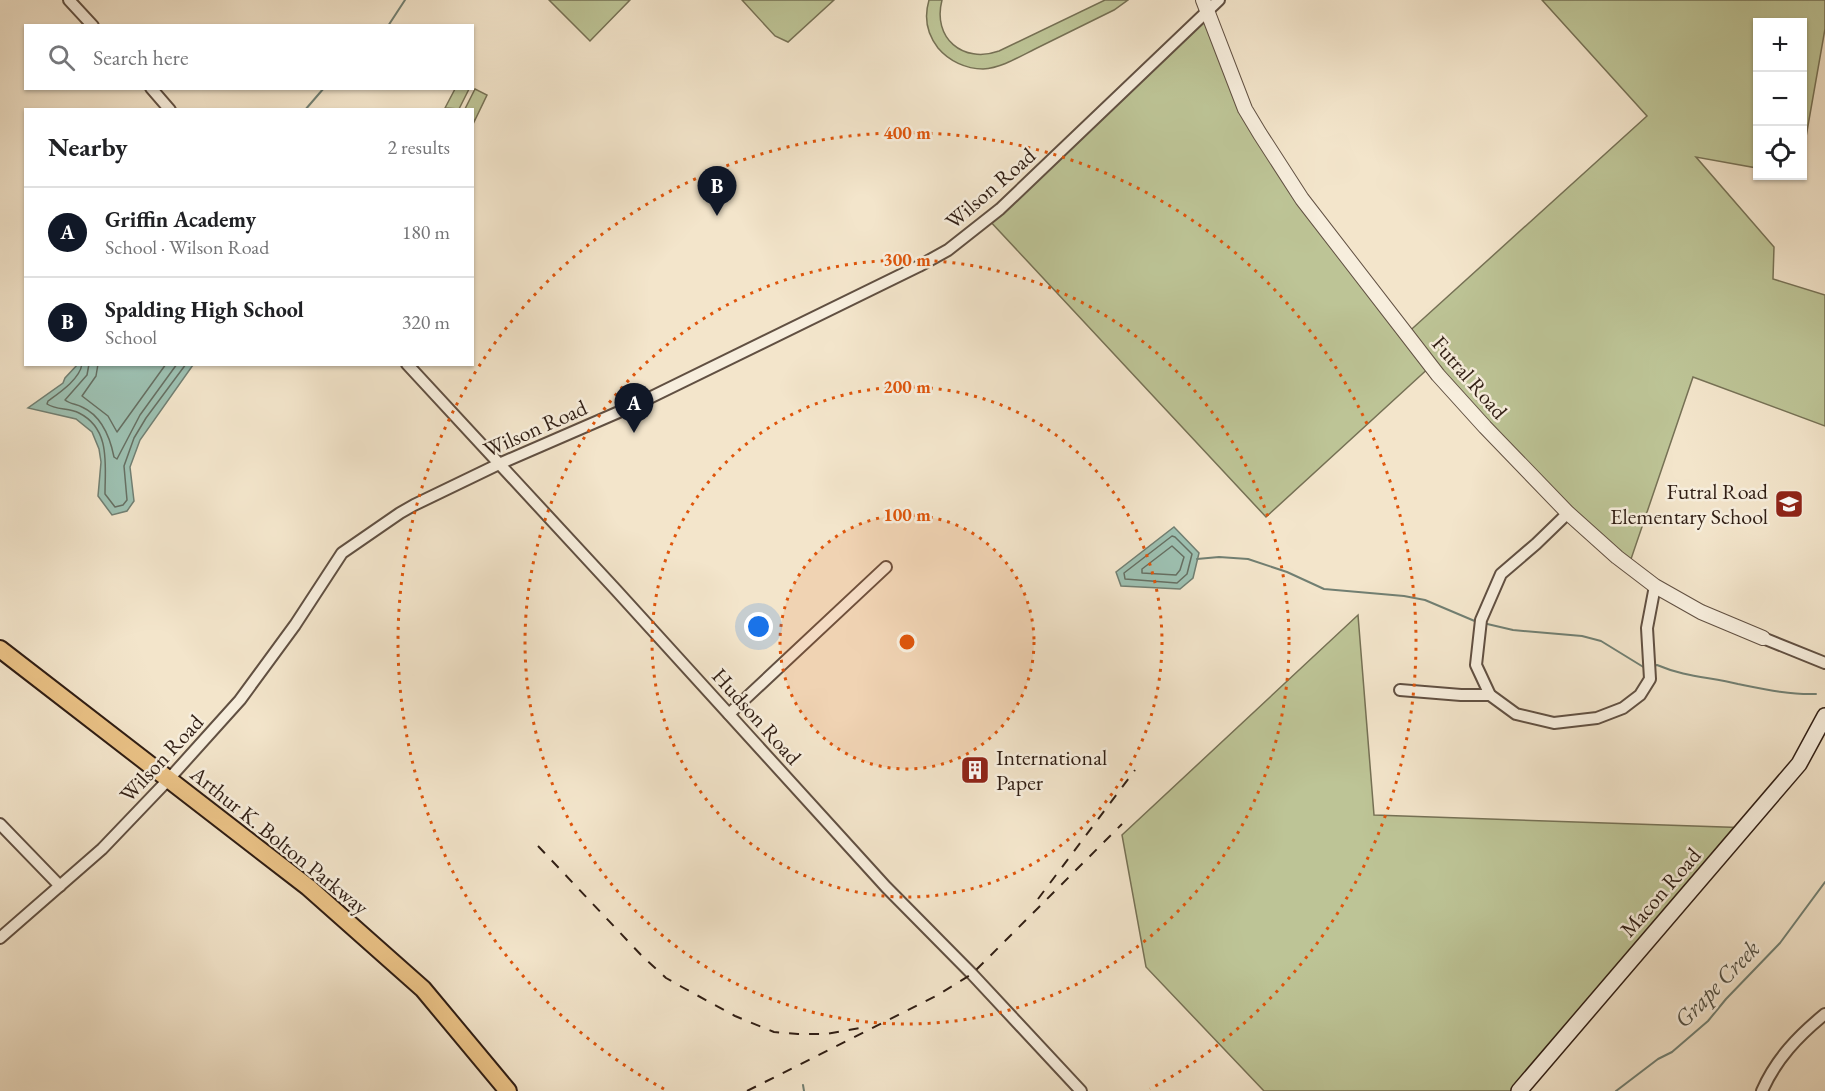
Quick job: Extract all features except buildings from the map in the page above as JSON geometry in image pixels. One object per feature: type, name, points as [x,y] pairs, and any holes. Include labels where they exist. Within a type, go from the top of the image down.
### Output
[{"type":"main road","name":"Arthur K. Bolton Parkway","points":[[0,649],[308,887],[423,989],[508,1091]]},
{"type":"main road","name":"Macon Road","points":[[1519,1091],[1799,764],[1825,716]]},
{"type":"street","points":[[69,0],[91,24]]},
{"type":"street","name":"Wilson Road","points":[[0,938],[102,849],[240,700],[295,625],[342,553],[400,513],[499,464],[635,405],[919,266],[948,249],[1000,209],[1204,6],[1219,0]]},
{"type":"street","name":"Futral Road","points":[[1204,6],[1245,109],[1302,199],[1438,375],[1485,427],[1568,513],[1617,557],[1655,586],[1701,612],[1825,663]]},
{"type":"street","points":[[153,90],[168,108]]},
{"type":"street","name":"Hudson Road","points":[[409,366],[886,887],[972,974],[1080,1091]]},
{"type":"street","points":[[1568,513],[1501,574],[1481,620],[1476,665],[1490,696],[1516,714],[1554,723],[1597,717],[1623,708],[1640,695],[1650,679],[1647,628],[1655,586]]},
{"type":"street","points":[[729,714],[886,567]]},
{"type":"street","points":[[1400,690],[1461,696],[1490,696]]},
{"type":"street","points":[[0,824],[60,886]]},
{"type":"street","points":[[1762,1091],[1769,1074],[1790,1045],[1825,1014]]},
{"type":"shaded area","points":[[549,0],[630,0],[590,41]]},
{"type":"shaded area","points":[[742,0],[834,0],[788,42],[775,36]]},
{"type":"shaded area","points":[[929,0],[942,0],[940,14],[942,26],[953,45],[974,54],[986,54],[999,51],[1105,0],[1128,0],[1114,10],[1016,59],[996,67],[983,69],[970,68],[958,63],[938,48],[931,37],[928,25]]},
{"type":"shaded area","points":[[1542,0],[1825,0],[1825,29],[1807,131],[1807,18],[1753,18],[1753,167],[1696,157],[1774,247],[1773,279],[1825,295],[1825,426],[1693,377],[1629,565],[1614,556],[1432,365],[1266,517],[988,219],[1205,19],[1248,120],[1403,337],[1647,116]]},
{"type":"shaded area","points":[[475,89],[487,95],[474,122],[474,108],[466,108]]},
{"type":"shaded area","points":[[454,90],[468,90],[460,108],[445,108]]},
{"type":"shaded area","points":[[1358,615],[1374,815],[1752,828],[1528,1091],[1264,1091],[1146,967],[1122,835]]},
{"type":"water","points":[[76,366],[192,366],[140,440],[130,467],[134,501],[127,511],[112,515],[98,496],[101,462],[99,449],[92,432],[76,419],[28,408],[63,383]]},
{"type":"water","points":[[1174,527],[1199,553],[1193,578],[1180,589],[1121,586],[1116,572]]},
{"type":"waterway","points":[[389,24],[405,0]]},
{"type":"waterway","points":[[307,108],[322,90]]},
{"type":"waterway","points":[[1197,559],[1219,557],[1248,559],[1287,572],[1324,589],[1425,600],[1477,622]]},
{"type":"waterway","points":[[1483,623],[1513,630],[1582,636],[1601,641],[1645,668]]},
{"type":"waterway","points":[[1653,666],[1657,665],[1688,674],[1767,690],[1816,694]]},
{"type":"waterway","name":"Grape Creek","points":[[1616,1091],[1658,1059],[1672,1052],[1708,1021],[1780,943],[1825,882]]},
{"type":"waterway","points":[[803,1085],[804,1091]]},
{"type":"railway","points":[[1038,899],[1135,770]]},
{"type":"railway","points":[[747,1091],[936,996],[972,974],[1122,824]]},
{"type":"railway","points":[[538,846],[643,957],[666,978],[735,1016],[774,1032],[826,1034],[860,1028]]},
{"type":"place","name":"Spalding High School","points":[[717,216]]},
{"type":"place","name":"Griffin Academy","points":[[634,433]]},
{"type":"place","name":"Futral Road Elementary School","points":[[1789,504]]},
{"type":"place","name":"International Paper","points":[[975,770]]}]
